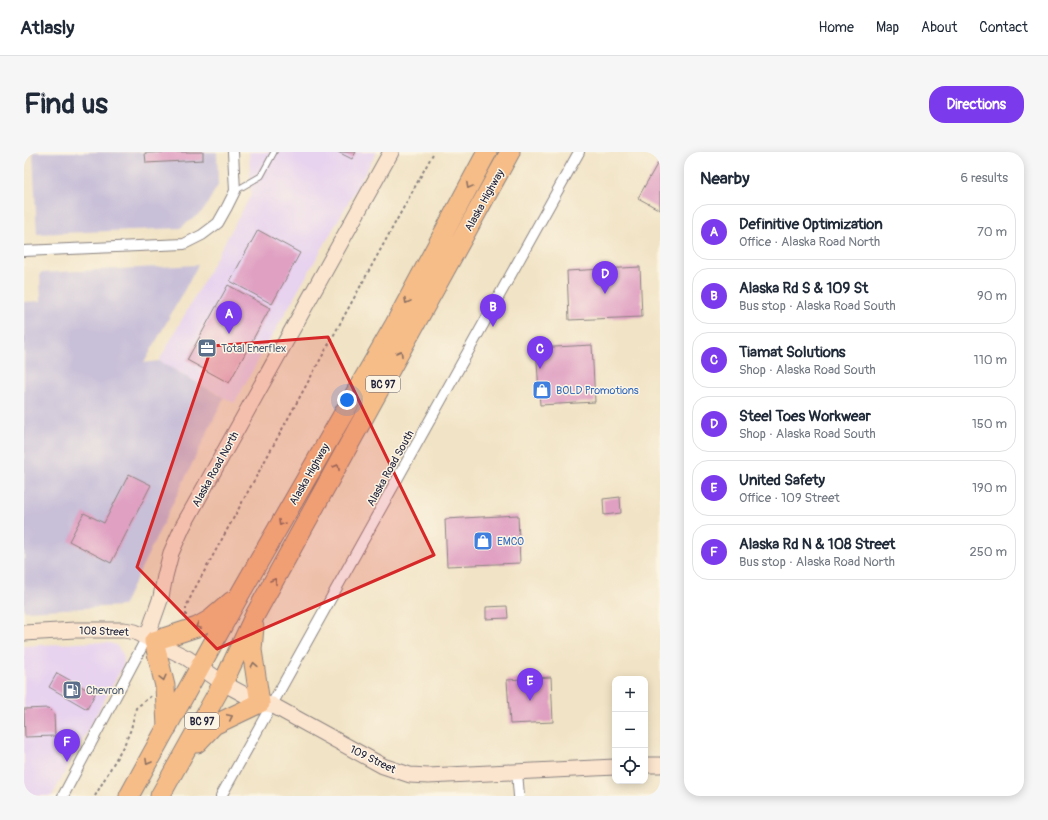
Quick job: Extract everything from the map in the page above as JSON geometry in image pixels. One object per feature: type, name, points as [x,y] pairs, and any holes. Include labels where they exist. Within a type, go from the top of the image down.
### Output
[{"type":"highway","name":"Alaska Highway","points":[[129,796],[240,594],[395,324],[487,152]]},
{"type":"highway","name":"Alaska Highway","points":[[160,796],[223,683],[255,615],[510,152]]},
{"type":"highway","points":[[167,728],[165,686],[150,639],[197,628],[211,619],[240,594]]},
{"type":"highway","points":[[180,760],[214,725],[266,704],[252,650],[255,615]]},
{"type":"street","points":[[24,251],[184,244],[202,235],[218,223],[235,191],[233,152]]},
{"type":"street","name":"Alaska Road North","points":[[62,796],[150,639],[171,553],[183,526],[392,152]]},
{"type":"street","name":"Alaska Road South","points":[[221,796],[266,704],[579,152]]},
{"type":"street","name":"108 Street","points":[[24,633],[75,630],[124,630],[135,632],[200,667]]},
{"type":"street","name":"109 Street","points":[[200,667],[223,683],[383,766],[410,775],[428,776],[612,767]]},
{"type":"street","points":[[648,765],[660,765]]},
{"type":"street","points":[[517,772],[519,796]]},
{"type":"lane","points":[[235,191],[261,176],[274,152]]},
{"type":"path","points":[[197,628],[185,615],[186,607],[193,592],[434,152]]},
{"type":"path","points":[[95,796],[125,743],[131,729],[136,708],[165,686]]},
{"type":"highlighted area","points":[[328,337],[434,555],[217,649],[137,567],[212,346]]},
{"type":"shaded area","points":[[33,152],[217,152],[218,185],[203,211],[180,228],[37,234]]},
{"type":"shaded area","points":[[249,152],[377,152],[234,403],[159,361],[251,195]]},
{"type":"shaded area","points":[[198,265],[144,363],[159,361],[224,398],[123,606],[24,611],[24,302],[41,301],[40,273]]},
{"type":"shaded area","points":[[94,642],[116,645],[123,654],[123,666],[52,796],[24,796],[24,646]]},
{"type":"building","points":[[203,152],[203,160],[146,163],[145,153]]},
{"type":"building","points":[[338,152],[356,152],[352,159]]},
{"type":"building","points":[[660,159],[660,210],[638,198]]},
{"type":"building","points":[[258,230],[300,253],[272,304],[230,281]]},
{"type":"building","points":[[640,267],[642,317],[569,320],[567,271]]},
{"type":"building","points":[[228,285],[270,308],[229,383],[187,360]]},
{"type":"building","points":[[592,345],[595,402],[540,405],[536,348]]},
{"type":"building","points":[[129,474],[151,485],[111,563],[69,541],[84,513],[104,523]]},
{"type":"building","points":[[620,497],[621,513],[604,515],[603,499]]},
{"type":"building","name":"EMCO","points":[[518,515],[520,563],[447,566],[445,519]]},
{"type":"building","points":[[507,606],[508,618],[486,619],[486,607]]},
{"type":"building","name":"Chevron","points":[[57,673],[95,694],[87,709],[49,687]]},
{"type":"building","points":[[551,677],[553,722],[510,724],[507,680]]},
{"type":"building","points":[[48,708],[54,714],[55,736],[25,737],[24,709]]},
{"type":"place","name":"Steel Toes Workwear","points":[[605,294]]},
{"type":"place","name":"Alaska Rd S & 109 St","points":[[493,327]]},
{"type":"place","name":"Definitive Optimization","points":[[229,334]]},
{"type":"place","name":"Total Enerflex","points":[[207,348]]},
{"type":"place","name":"Tiamat Solutions","points":[[540,369]]},
{"type":"place","name":"BOLD Promotions","points":[[542,390]]},
{"type":"place","name":"EMCO","points":[[483,541]]},
{"type":"place","name":"Chevron","points":[[72,690]]},
{"type":"place","name":"United Safety","points":[[530,701]]},
{"type":"place","name":"Alaska Rd N & 108 Street","points":[[67,762]]}]
